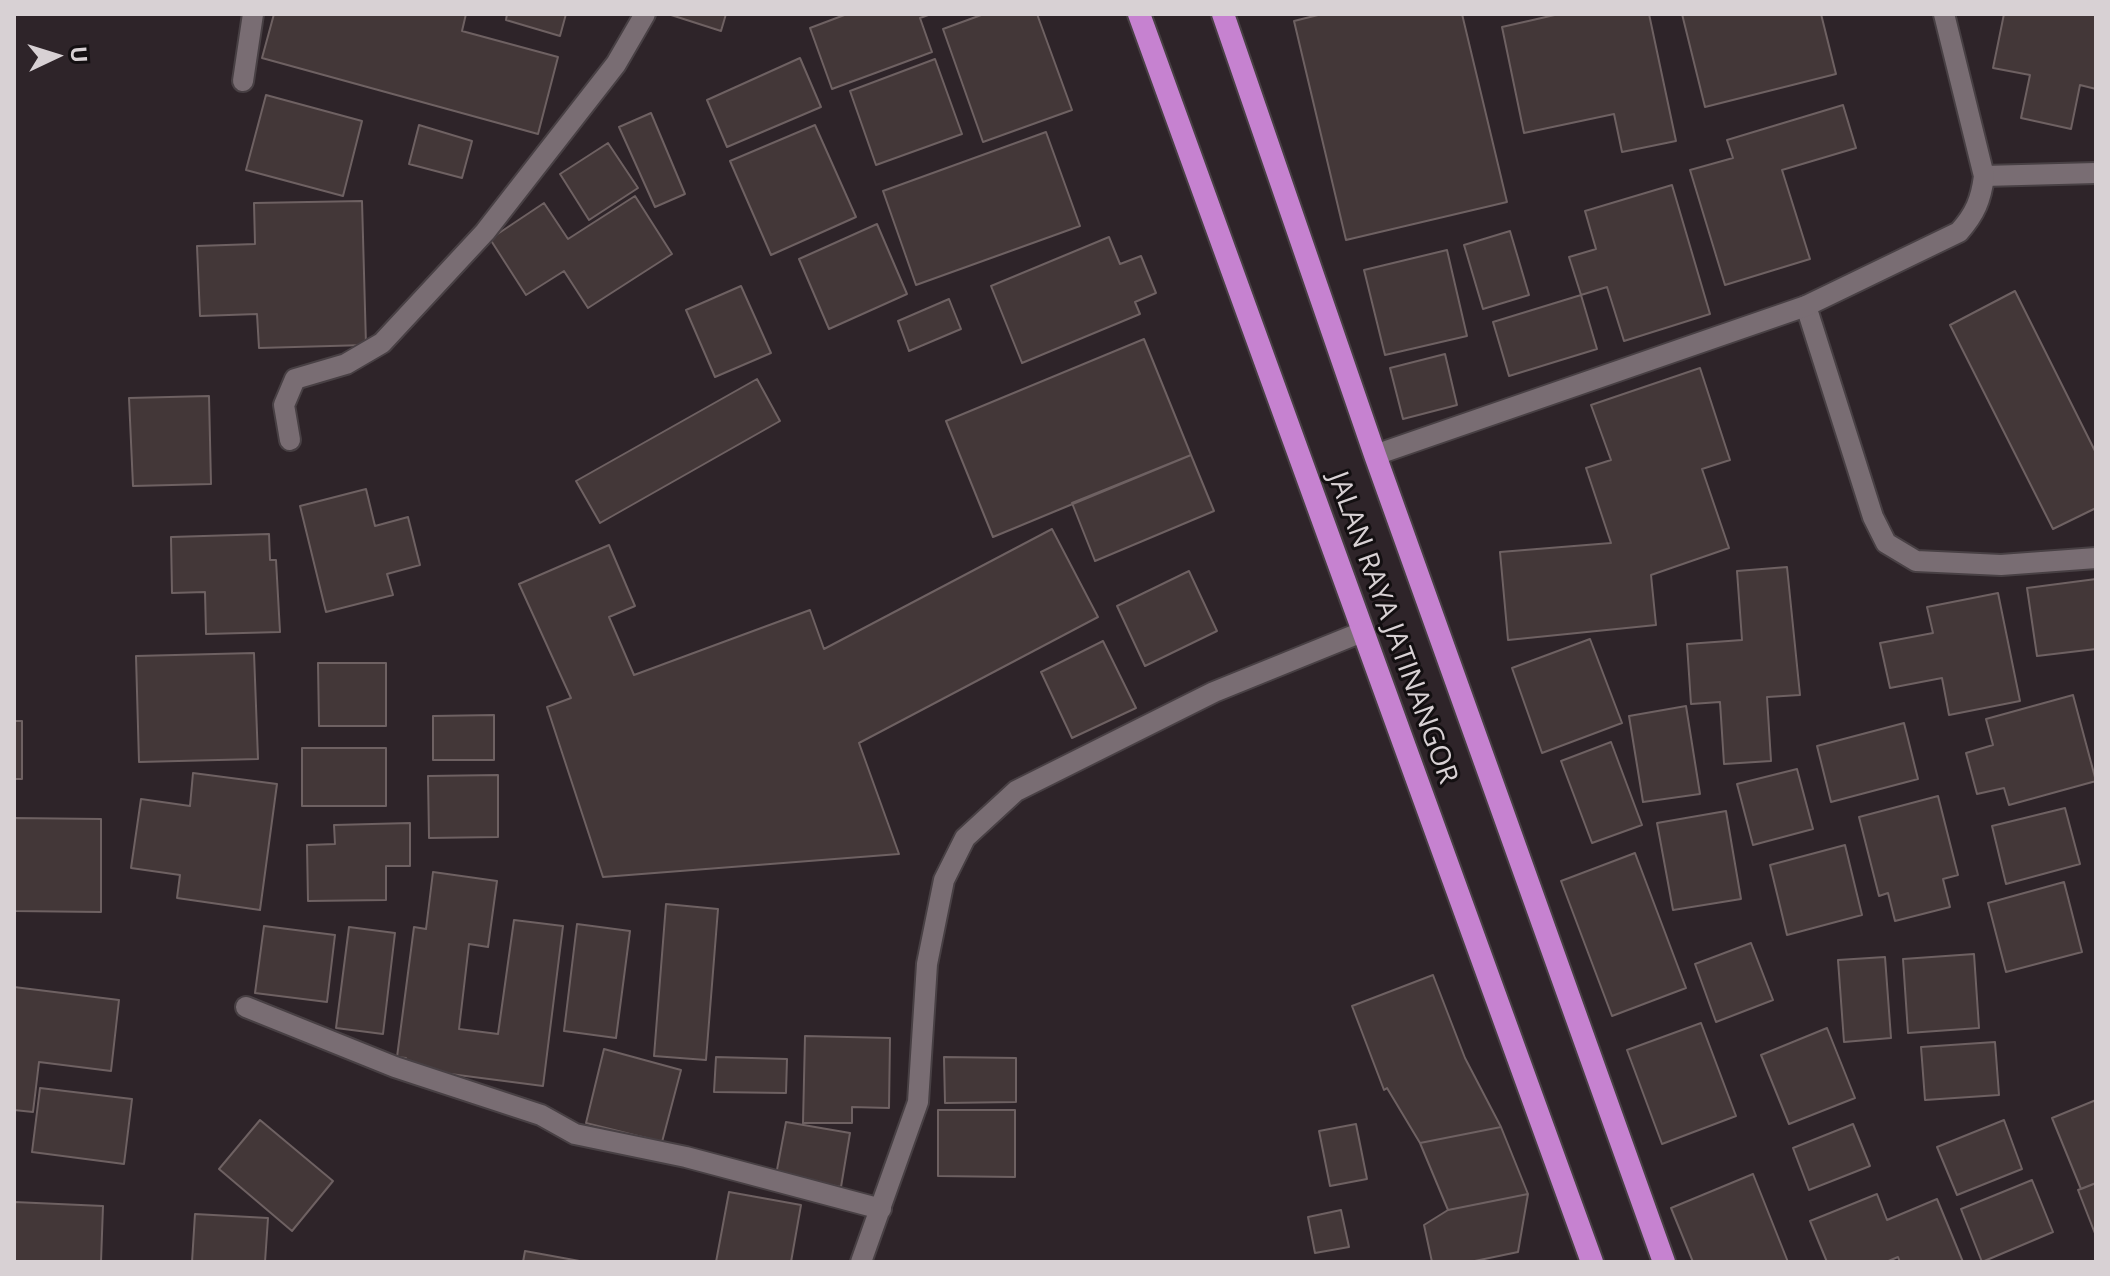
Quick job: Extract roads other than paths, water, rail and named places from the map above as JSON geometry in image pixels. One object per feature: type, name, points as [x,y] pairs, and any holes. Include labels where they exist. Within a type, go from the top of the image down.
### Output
[{"type":"highway","name":"JALAN RAYA JATINANGOR","points":[[1139,14],[1592,1262]]},
{"type":"highway","name":"JALAN RAYA JATINANGOR","points":[[1223,14],[1375,455],[1664,1262]]},
{"type":"street","points":[[243,81],[253,14]]},
{"type":"street","points":[[290,440],[284,405],[295,379],[346,364],[382,343],[485,232],[616,64],[645,14]]},
{"type":"street","points":[[1375,455],[1806,306],[1959,232],[1974,215],[1982,197],[1984,176],[1944,14]]},
{"type":"street","points":[[1984,176],[2096,173]]},
{"type":"street","points":[[1806,306],[1873,517],[1886,543],[1916,561],[2001,565],[2096,558]]},
{"type":"street","points":[[861,1262],[918,1102],[927,964],[944,880],[965,838],[1016,791],[1214,692],[1362,632]]},
{"type":"street","points":[[246,1007],[395,1067],[541,1115],[575,1134],[686,1157],[881,1209]]}]
